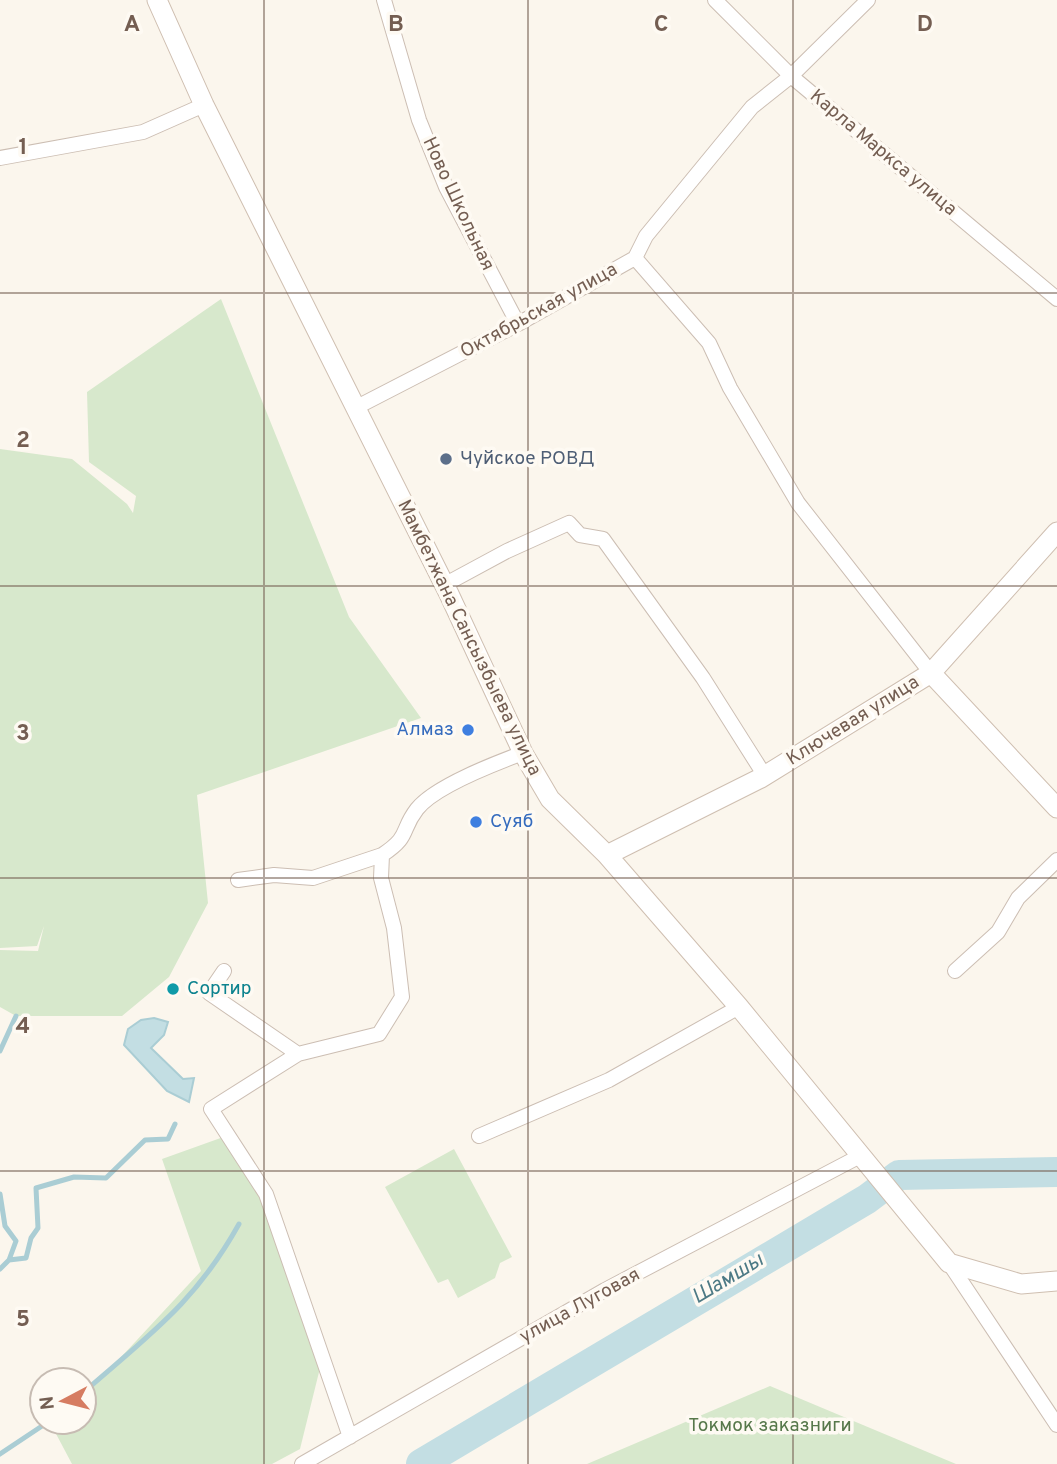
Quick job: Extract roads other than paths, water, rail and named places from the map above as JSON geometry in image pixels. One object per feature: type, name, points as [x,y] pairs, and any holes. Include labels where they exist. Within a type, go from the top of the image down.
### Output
[{"type":"main road","name":"Мамбетжана Сансызбыева улица","points":[[157,0],[204,105],[444,585],[523,753],[550,799],[607,855],[739,1007],[898,1198],[948,1263]]},
{"type":"main road","name":"Ключевая улица","points":[[607,855],[765,776],[930,673],[1057,532]]},
{"type":"main road","points":[[930,673],[1057,808]]},
{"type":"main road","points":[[948,1263],[1021,1284],[1057,1280]]},
{"type":"street","name":"Ново Школьная","points":[[384,0],[419,120],[446,187],[518,324]]},
{"type":"street","name":"Карла Маркса улица","points":[[715,0],[791,76],[1057,299]]},
{"type":"street","name":"Октябрьская улица","points":[[355,408],[518,324],[635,257],[646,236],[752,107],[791,76],[867,0]]},
{"type":"street","points":[[0,158],[143,132],[204,105]]},
{"type":"street","points":[[635,257],[709,343],[730,388],[798,503],[930,673]]},
{"type":"street","points":[[444,585],[507,551],[569,523],[580,535],[603,539],[703,678],[765,776]]},
{"type":"street","points":[[238,880],[274,875],[313,878],[382,855],[401,842],[418,808],[469,774],[523,753]]},
{"type":"street","points":[[351,1437],[266,1194],[211,1109],[298,1054],[379,1034],[402,997],[394,928],[382,878],[382,855]]},
{"type":"street","points":[[956,971],[998,932],[1018,898],[1057,860]]},
{"type":"street","points":[[224,971],[209,993],[298,1054]]},
{"type":"street","points":[[479,1136],[609,1080],[739,1007]]},
{"type":"street","name":"улица Луговая","points":[[302,1464],[605,1290],[867,1161]]},
{"type":"street","points":[[948,1263],[1057,1425]]},
{"type":"water","points":[[154,1018],[168,1022],[164,1035],[151,1048],[183,1079],[194,1078],[189,1102],[167,1091],[124,1045],[128,1029],[141,1020]]},
{"type":"waterway","points":[[0,1051],[16,1016]]},
{"type":"waterway","points":[[9,1260],[26,1258],[31,1238],[38,1228],[36,1188],[74,1177],[106,1178],[145,1140],[168,1139],[175,1124]]},
{"type":"waterway","name":"Шамшы","points":[[421,1464],[867,1199],[899,1175],[1057,1172]]},
{"type":"waterway","points":[[0,1194],[5,1226],[16,1241],[9,1260],[0,1269]]},
{"type":"waterway","points":[[98,1380],[188,1297],[206,1275],[239,1224]]},
{"type":"waterway","points":[[0,1454],[28,1435]]},
{"type":"place","name":"Чуйское РОВД","points":[[446,459]]},
{"type":"place","name":"Алмаз","points":[[468,730]]},
{"type":"place","name":"Суяб","points":[[476,822]]},
{"type":"place","name":"Сортир","points":[[173,989]]},
{"type":"park label","name":"Токмок заказниги","points":[[770,1426]]}]
